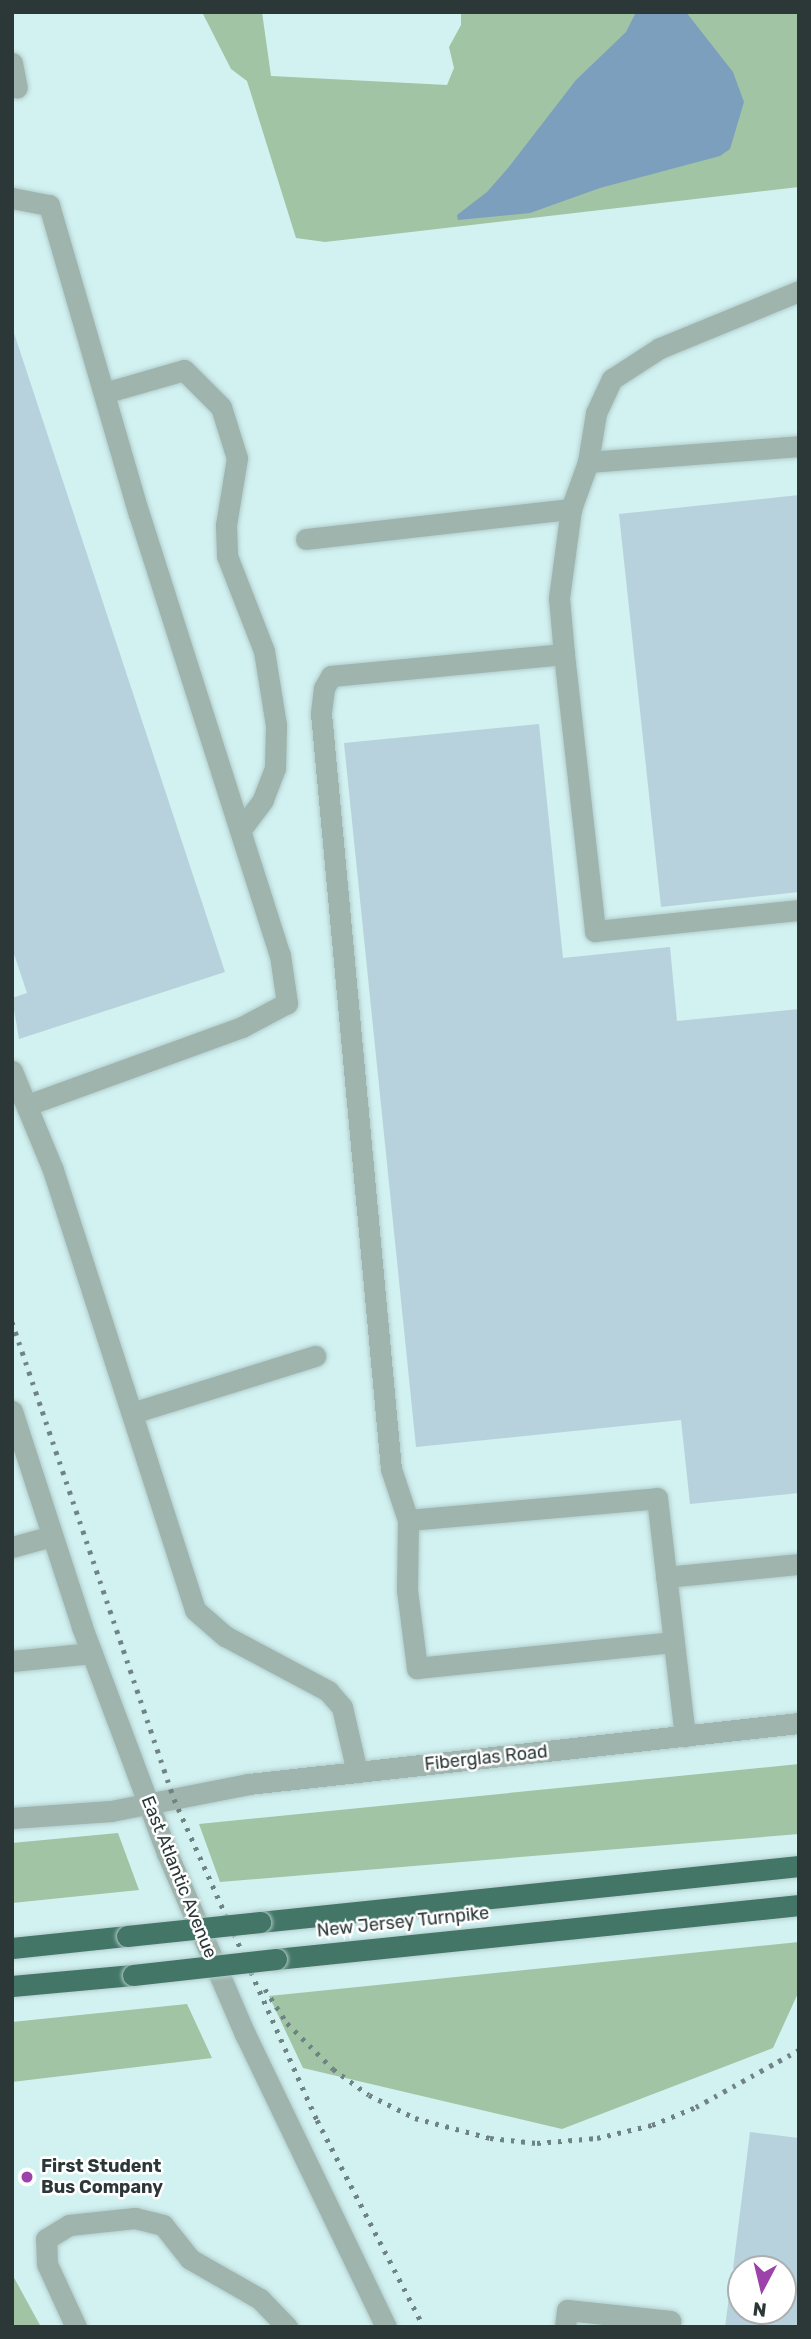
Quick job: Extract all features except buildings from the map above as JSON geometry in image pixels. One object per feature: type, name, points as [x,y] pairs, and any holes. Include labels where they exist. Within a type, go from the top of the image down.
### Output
[{"type":"highway","name":"New Jersey Turnpike","points":[[12,1948],[799,1866]]},
{"type":"highway","name":"New Jersey Turnpike","points":[[12,1986],[799,1905]]},
{"type":"street","points":[[12,63],[17,88]]},
{"type":"street","points":[[12,198],[49,205],[104,393],[280,956],[287,1003],[242,1027],[28,1105]]},
{"type":"street","points":[[799,291],[660,348],[612,379],[596,413],[588,462],[571,509],[559,598],[595,931],[799,910]]},
{"type":"street","points":[[104,393],[184,370],[221,407],[237,458],[226,525],[227,556],[264,651],[276,725],[275,768],[263,800],[240,830]]},
{"type":"street","points":[[588,462],[799,446]]},
{"type":"street","points":[[306,539],[571,509]]},
{"type":"street","points":[[564,654],[331,676],[324,688],[321,713],[391,1469],[408,1520],[407,1590],[417,1668],[674,1642]]},
{"type":"street","points":[[12,1071],[28,1105],[195,1610],[225,1636],[328,1691],[342,1707],[357,1772]]},
{"type":"street","points":[[132,1413],[315,1356]]},
{"type":"street","name":"East Atlantic Avenue","points":[[12,1411],[92,1653],[148,1804],[245,2035],[386,2327]]},
{"type":"street","points":[[408,1520],[657,1498],[685,1736]]},
{"type":"street","points":[[12,1548],[52,1536]]},
{"type":"street","points":[[666,1577],[799,1564]]},
{"type":"street","points":[[12,1661],[92,1653]]},
{"type":"street","name":"Fiberglas Road","points":[[12,1818],[148,1804],[249,1784],[799,1723]]},
{"type":"street","points":[[76,2327],[47,2264],[46,2239],[69,2225],[135,2218],[163,2225],[190,2259],[260,2299],[287,2327]]},
{"type":"street","points":[[565,2327],[567,2310],[670,2321],[669,2327]]},
{"type":"green space","points":[[202,12],[262,12],[271,76],[447,85],[454,68],[449,47],[461,25],[461,12],[799,12],[799,187],[325,242],[296,238],[247,81],[231,69]]},
{"type":"green space","points":[[799,1764],[799,1834],[220,1882],[199,1824]]},
{"type":"green space","points":[[118,1833],[139,1890],[12,1903],[12,1843]]},
{"type":"green space","points":[[799,1942],[799,1991],[773,2048],[562,2129],[303,2068],[269,1996]]},
{"type":"green space","points":[[187,2004],[212,2058],[12,2082],[12,2022]]},
{"type":"green space","points":[[12,2274],[41,2327],[12,2327]]},
{"type":"water","points":[[636,12],[686,12],[733,72],[744,102],[730,149],[720,156],[600,188],[530,213],[458,220],[457,215],[487,192],[508,168],[576,80],[626,32]]},
{"type":"railway","points":[[12,1322],[174,1799],[317,2120],[424,2327]]},
{"type":"railway","points":[[265,1989],[287,2023],[333,2069],[369,2095],[415,2118],[490,2138],[537,2143],[597,2138],[652,2125],[696,2107],[799,2050]]},
{"type":"place","name":"First Student Bus Company","points":[[27,2177]]}]
